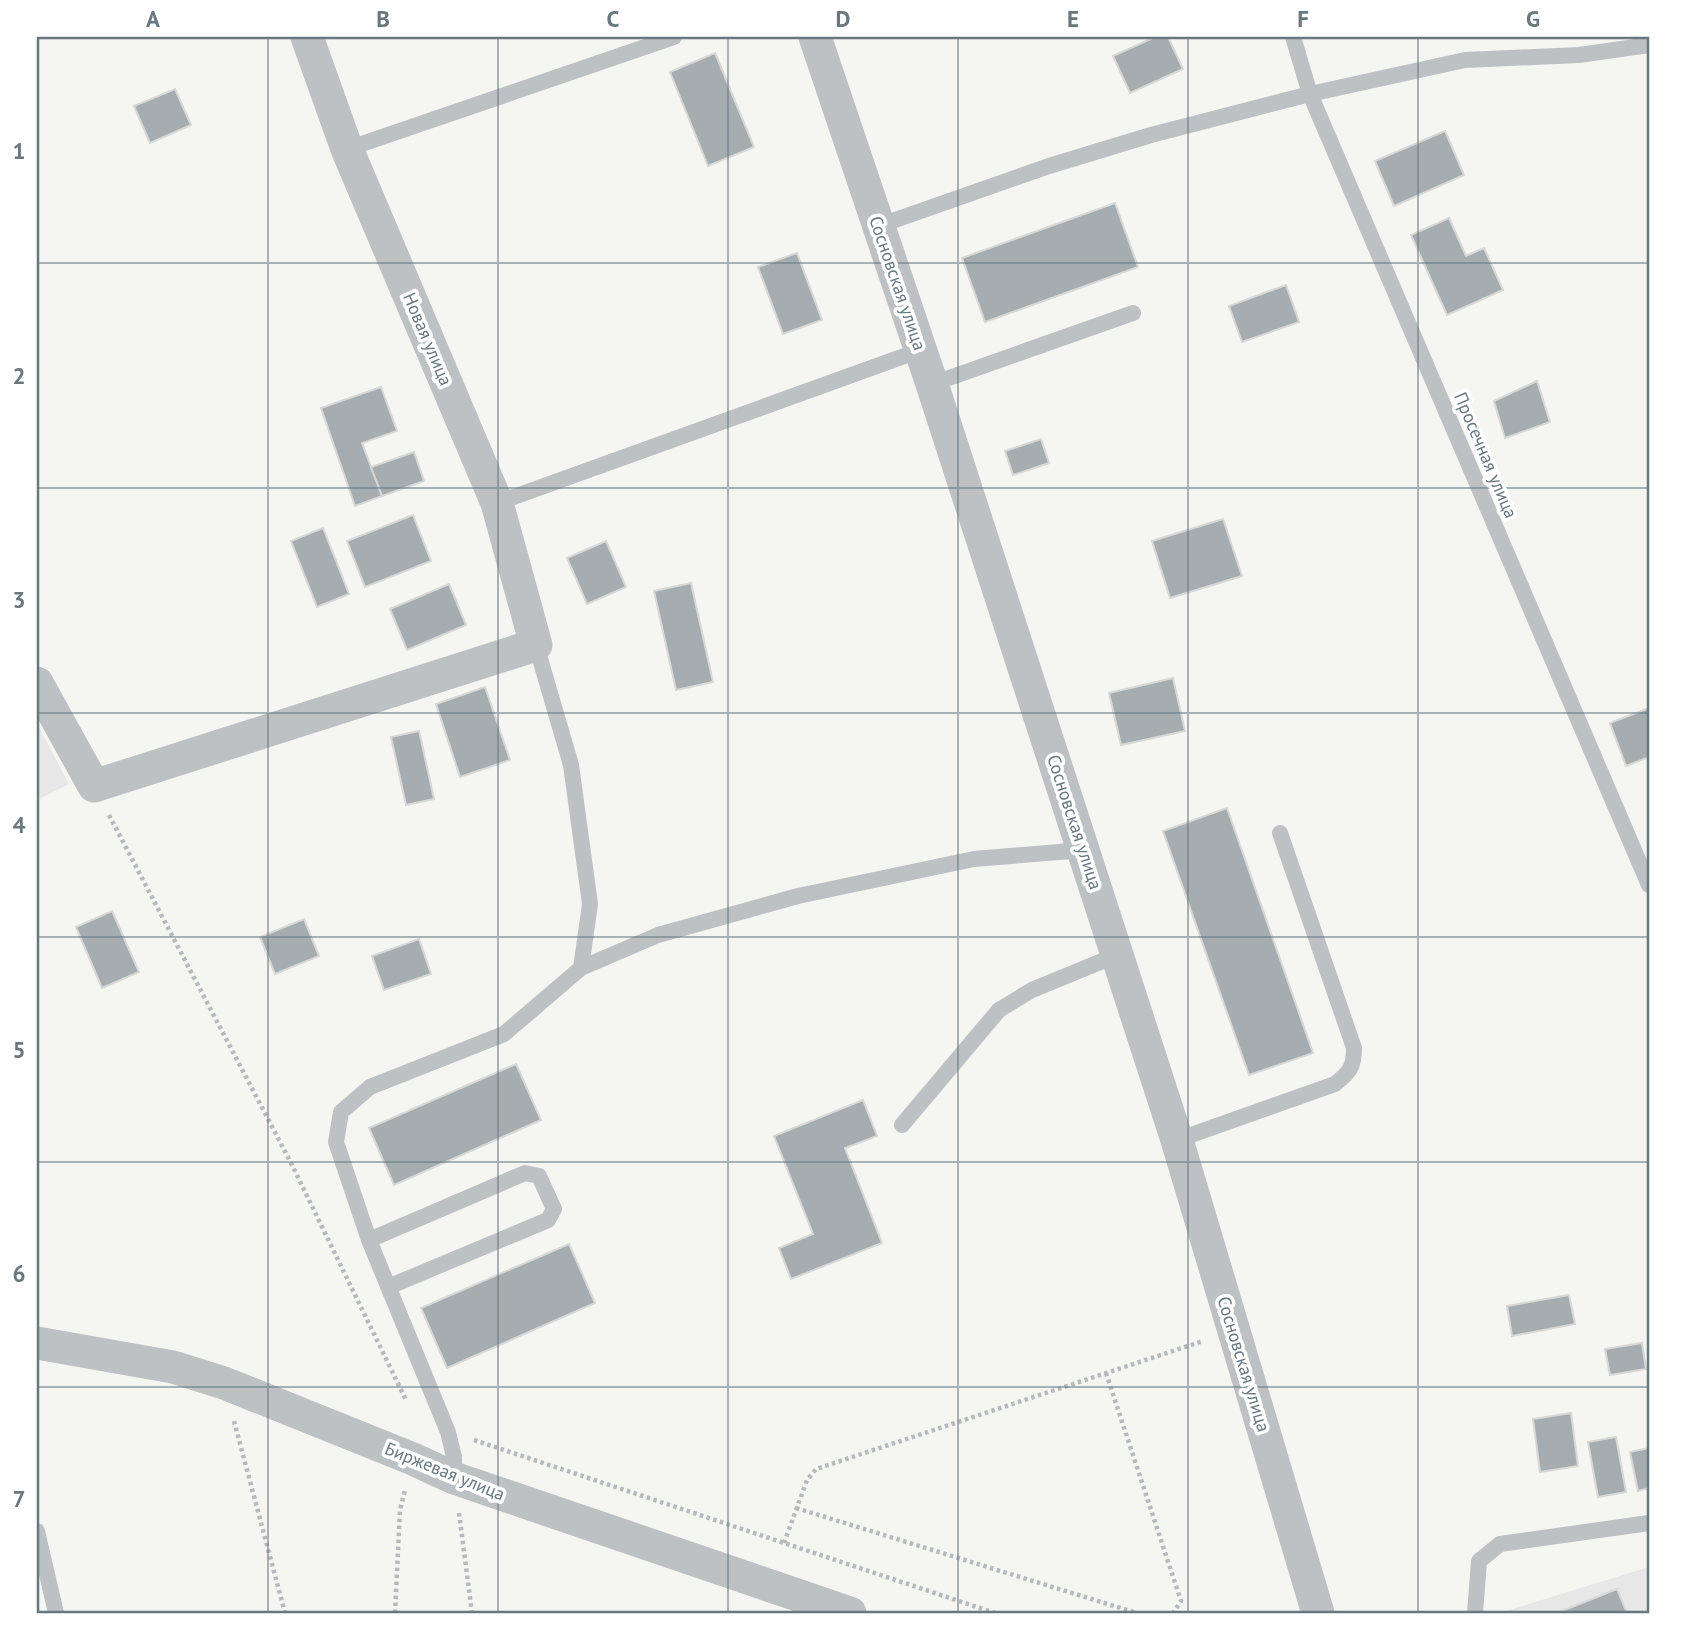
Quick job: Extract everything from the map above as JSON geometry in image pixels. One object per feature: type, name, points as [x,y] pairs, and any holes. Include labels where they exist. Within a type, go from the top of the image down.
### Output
[{"type":"street","name":"Новая улица","points":[[307,37],[347,149],[497,503],[536,645]]},
{"type":"street","name":"Сосновская улица","points":[[815,37],[921,350],[1177,1140],[1318,1613]]},
{"type":"street","points":[[37,683],[94,786],[536,645]]},
{"type":"street","name":"Биржевая улица","points":[[37,1343],[173,1367],[224,1383],[454,1478],[850,1613]]},
{"type":"lane","points":[[347,149],[674,37]]},
{"type":"lane","name":"Просечная улица","points":[[1293,37],[1310,94],[1649,885]]},
{"type":"lane","points":[[878,226],[1049,166],[1151,135],[1310,94],[1465,60],[1579,55],[1649,45]]},
{"type":"lane","points":[[932,384],[1133,313]]},
{"type":"lane","points":[[497,503],[921,350]]},
{"type":"lane","points":[[536,645],[571,765],[590,904],[581,968]]},
{"type":"lane","points":[[1177,1140],[1335,1084],[1347,1075],[1354,1063],[1354,1048],[1280,833]]},
{"type":"lane","points":[[454,1478],[454,1457],[448,1432],[369,1240],[336,1142],[341,1112],[370,1087],[504,1034],[581,968],[658,935],[798,896],[974,859],[1084,850]]},
{"type":"lane","points":[[902,1125],[999,1010],[1032,990],[1117,955]]},
{"type":"lane","points":[[369,1240],[524,1173],[540,1176],[554,1209],[548,1220],[388,1287]]},
{"type":"lane","points":[[1475,1613],[1479,1561],[1500,1544],[1649,1523]]},
{"type":"lane","points":[[37,1531],[56,1613]]},
{"type":"path","points":[[94,786],[291,1163],[407,1402]]},
{"type":"path","points":[[784,1543],[807,1480],[816,1469],[1234,1331]]},
{"type":"path","points":[[1106,1373],[1181,1601],[1173,1613]]},
{"type":"path","points":[[224,1383],[285,1613]]},
{"type":"path","points":[[448,1432],[995,1613]]},
{"type":"path","points":[[395,1613],[400,1510],[413,1459]]},
{"type":"path","points":[[454,1478],[472,1613]]},
{"type":"path","points":[[796,1508],[1137,1613]]},
{"type":"shaded area","points":[[37,724],[69,784],[37,800]]},
{"type":"shaded area","points":[[1649,1567],[1649,1613],[1500,1613]]},
{"type":"building","points":[[1155,37],[1168,37],[1183,69],[1130,93],[1113,56]]},
{"type":"building","points":[[715,53],[754,147],[708,166],[670,72]]},
{"type":"building","points":[[175,89],[191,125],[150,143],[134,106]]},
{"type":"building","points":[[1445,131],[1464,175],[1394,206],[1375,161]]},
{"type":"building","points":[[1115,203],[1138,267],[985,322],[962,258]]},
{"type":"building","points":[[1449,218],[1466,256],[1484,248],[1503,290],[1447,315],[1411,235]]},
{"type":"building","points":[[797,253],[822,320],[783,334],[758,267]]},
{"type":"building","points":[[1286,285],[1299,322],[1242,342],[1229,306]]},
{"type":"building","points":[[1537,381],[1550,422],[1505,438],[1494,401]]},
{"type":"building","points":[[381,387],[397,431],[362,443],[382,496],[355,506],[321,408]]},
{"type":"building","points":[[1041,439],[1049,463],[1013,475],[1005,451]]},
{"type":"building","points":[[414,452],[424,481],[382,496],[371,467]]},
{"type":"building","points":[[413,515],[431,561],[365,587],[347,541]]},
{"type":"building","points":[[1223,519],[1242,576],[1170,598],[1152,541]]},
{"type":"building","points":[[323,528],[349,594],[317,607],[291,541]]},
{"type":"building","points":[[606,541],[626,587],[587,604],[567,558]]},
{"type":"building","points":[[691,583],[713,682],[676,690],[654,591]]},
{"type":"building","points":[[449,584],[466,625],[407,650],[390,609]]},
{"type":"building","points":[[1173,678],[1185,731],[1121,745],[1109,693]]},
{"type":"building","points":[[485,687],[510,760],[460,777],[436,704]]},
{"type":"building","points":[[1649,708],[1649,757],[1626,766],[1610,723]]},
{"type":"building","points":[[419,731],[434,799],[406,805],[391,737]]},
{"type":"building","points":[[1227,808],[1313,1053],[1249,1075],[1163,831]]},
{"type":"building","points":[[112,911],[139,972],[102,988],[76,927]]},
{"type":"building","points":[[304,919],[319,956],[275,974],[260,937]]},
{"type":"building","points":[[419,939],[431,974],[384,990],[372,956]]},
{"type":"building","points":[[516,1064],[541,1120],[394,1185],[369,1128]]},
{"type":"building","points":[[863,1100],[877,1136],[845,1148],[882,1243],[791,1279],[779,1248],[813,1234],[774,1136]]},
{"type":"building","points":[[569,1244],[595,1303],[447,1368],[421,1308]]},
{"type":"building","points":[[1569,1295],[1575,1324],[1512,1336],[1507,1306]]},
{"type":"building","points":[[1642,1343],[1646,1369],[1610,1375],[1605,1349]]},
{"type":"building","points":[[1571,1413],[1578,1466],[1540,1472],[1533,1419]]},
{"type":"building","points":[[1616,1437],[1626,1492],[1598,1497],[1588,1442]]},
{"type":"building","points":[[1649,1448],[1649,1488],[1638,1491],[1630,1452]]},
{"type":"building","points":[[1617,1589],[1627,1613],[1557,1613]]}]
